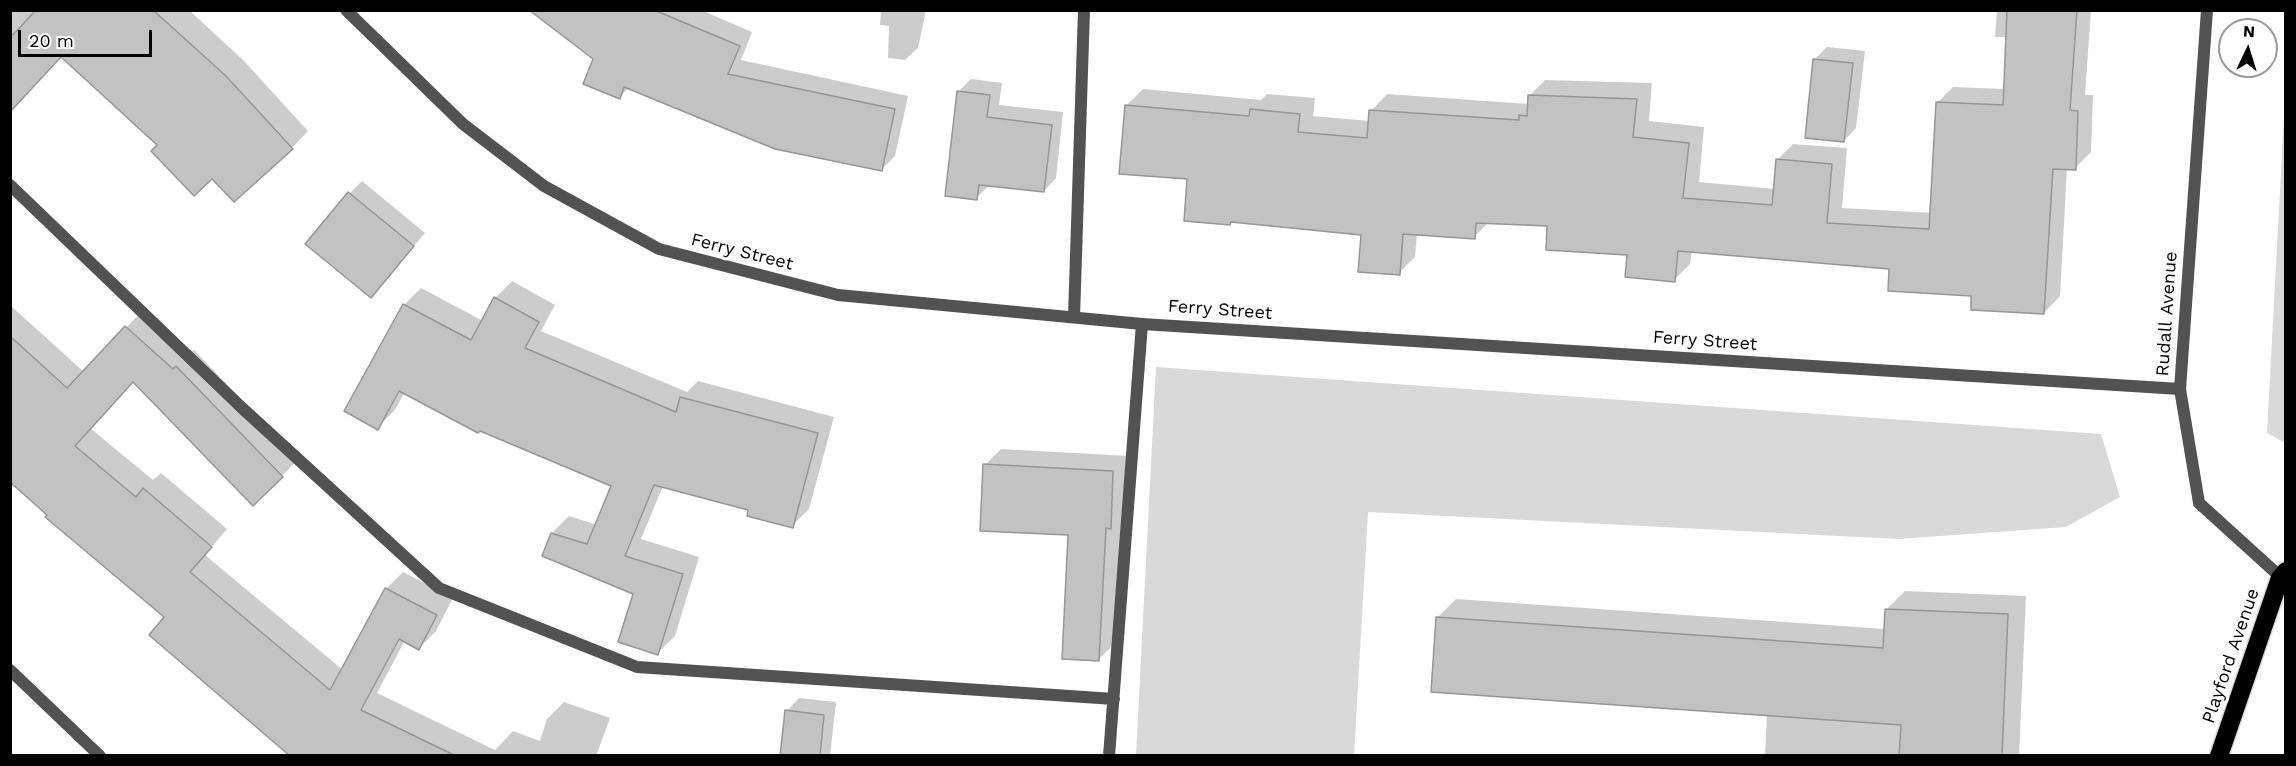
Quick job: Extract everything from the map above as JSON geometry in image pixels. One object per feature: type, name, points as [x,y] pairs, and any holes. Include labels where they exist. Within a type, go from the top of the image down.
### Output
[{"type":"highway","name":"Playford Avenue","points":[[2219,756],[2284,577]]},
{"type":"street","name":"Ferry Street","points":[[346,10],[463,123],[544,186],[658,249],[838,295],[1142,324],[2180,389]]},
{"type":"street","points":[[1074,316],[1083,10]]},
{"type":"street","name":"Rudall Avenue","points":[[2207,10],[2180,389],[2199,503],[2284,577]]},
{"type":"street","points":[[10,185],[241,407],[439,588],[637,667],[1114,699]]},
{"type":"street","points":[[1109,756],[1142,324]]},
{"type":"street","points":[[10,670],[100,756]]},
{"type":"shaded area","points":[[2285,97],[2285,443],[2267,433]]},
{"type":"shaded area","points":[[1156,367],[2101,434],[2120,497],[2066,527],[1898,539],[1368,512],[1354,755],[1136,755]]},
{"type":"building","points":[[36,10],[153,10],[226,76],[293,149],[234,202],[212,179],[194,196],[151,151],[157,145],[61,57],[10,112],[10,38]]},
{"type":"building","points":[[529,10],[654,10],[740,46],[728,74],[895,109],[882,171],[775,149],[624,87],[620,99],[583,84],[593,59]]},
{"type":"building","points":[[2007,10],[2077,10],[2070,110],[2078,111],[2076,170],[2053,169],[2044,314],[1971,310],[1971,296],[1888,291],[1889,269],[1678,251],[1675,282],[1625,277],[1627,255],[1546,250],[1547,226],[1476,223],[1475,239],[1403,234],[1400,275],[1358,272],[1361,235],[1231,222],[1230,225],[1184,221],[1187,179],[1119,174],[1125,105],[1249,116],[1250,109],[1300,114],[1298,132],[1367,138],[1369,110],[1519,120],[1519,115],[1527,116],[1528,95],[1637,99],[1633,137],[1689,143],[1683,198],[1772,205],[1776,159],[1832,164],[1827,223],[1929,229],[1936,102],[2003,105]]},
{"type":"building","points":[[1813,59],[1853,63],[1844,142],[1805,138]]},
{"type":"building","points":[[957,91],[990,95],[987,117],[1052,125],[1044,192],[979,185],[977,200],[945,196]]},
{"type":"building","points":[[348,192],[414,246],[371,298],[305,244]]},
{"type":"building","points":[[494,297],[539,322],[525,348],[676,412],[680,397],[818,433],[793,528],[747,516],[748,510],[654,485],[625,556],[683,574],[658,655],[618,642],[633,594],[542,556],[551,533],[587,544],[611,486],[480,431],[478,433],[399,391],[378,430],[344,411],[403,304],[471,340]]},
{"type":"building","points":[[125,326],[173,369],[176,366],[283,477],[253,506],[133,382],[75,446],[136,497],[143,488],[212,547],[190,572],[330,690],[385,588],[437,615],[419,650],[399,639],[361,710],[456,756],[290,756],[149,635],[164,617],[45,517],[47,515],[10,482],[10,336],[67,388]]},
{"type":"building","points":[[983,464],[1113,471],[1111,529],[1106,528],[1099,661],[1062,659],[1068,535],[980,531]]},
{"type":"building","points":[[1885,609],[2008,614],[2002,756],[1899,756],[1901,725],[1431,692],[1436,617],[1883,648]]},
{"type":"building","points":[[785,710],[824,715],[820,756],[780,756]]}]
